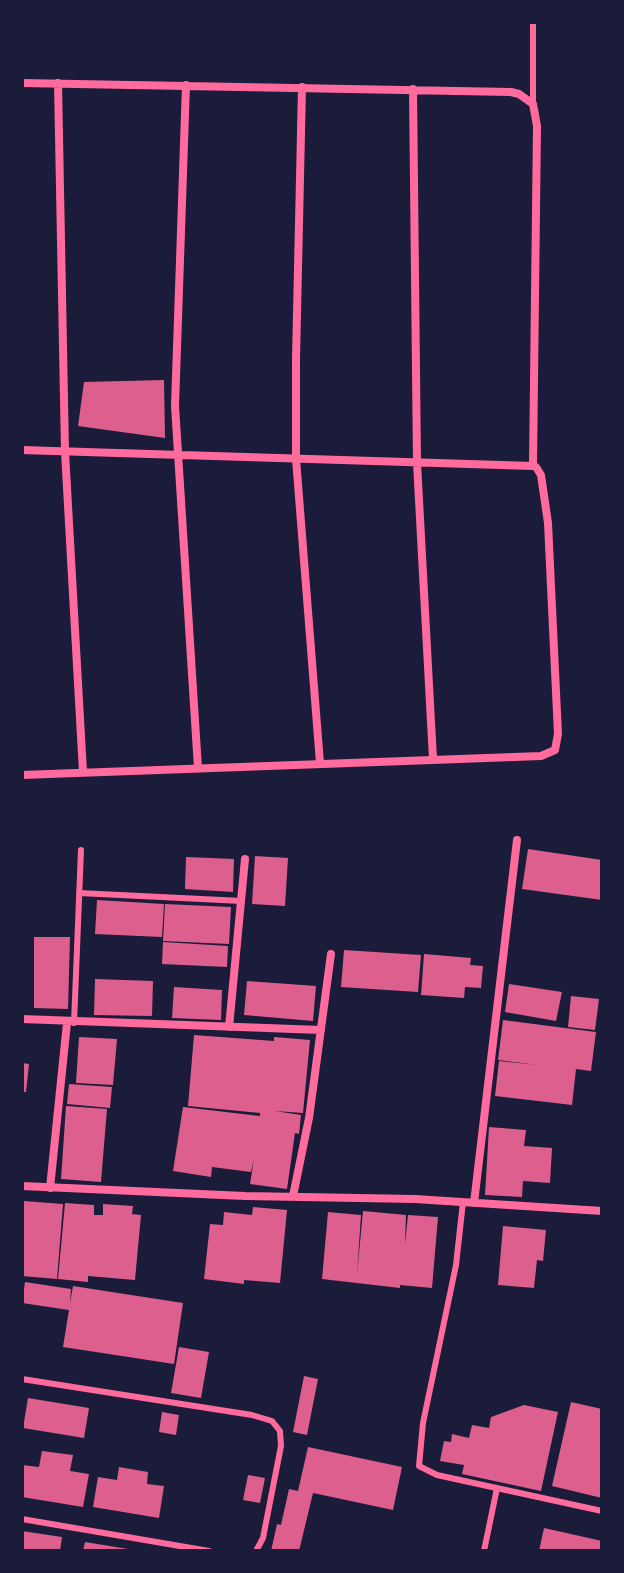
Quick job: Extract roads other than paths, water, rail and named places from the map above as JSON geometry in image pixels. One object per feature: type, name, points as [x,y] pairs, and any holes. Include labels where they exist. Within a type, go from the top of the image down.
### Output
[{"type":"street","points":[[22,83],[511,92],[533,104],[537,126],[533,466]]},
{"type":"street","points":[[58,83],[65,452],[83,772]]},
{"type":"street","points":[[186,85],[175,346],[176,455],[198,768]]},
{"type":"street","points":[[302,87],[296,459],[320,763]]},
{"type":"street","points":[[413,89],[417,463],[433,759]]},
{"type":"street","points":[[22,450],[536,467],[541,475],[548,523],[558,734],[555,750],[541,756],[22,775]]},
{"type":"street","points":[[474,1203],[517,840]]},
{"type":"street","points":[[229,1027],[245,859]]},
{"type":"street","points":[[293,1196],[304,1149],[331,954]]},
{"type":"street","points":[[22,1019],[321,1030]]},
{"type":"street","points":[[50,1188],[70,1023]]},
{"type":"street","points":[[22,1186],[463,1202],[602,1211]]},
{"type":"lane","points":[[533,22],[533,104]]},
{"type":"lane","points":[[70,1023],[81,850]]},
{"type":"lane","points":[[79,893],[242,901]]},
{"type":"lane","points":[[463,1202],[456,1265],[417,1462],[426,1472],[602,1511]]},
{"type":"lane","points":[[22,1379],[252,1415],[272,1421],[280,1431],[281,1446],[263,1538],[256,1551]]},
{"type":"lane","points":[[484,1551],[497,1488]]},
{"type":"lane","points":[[22,1519],[209,1551]]}]
